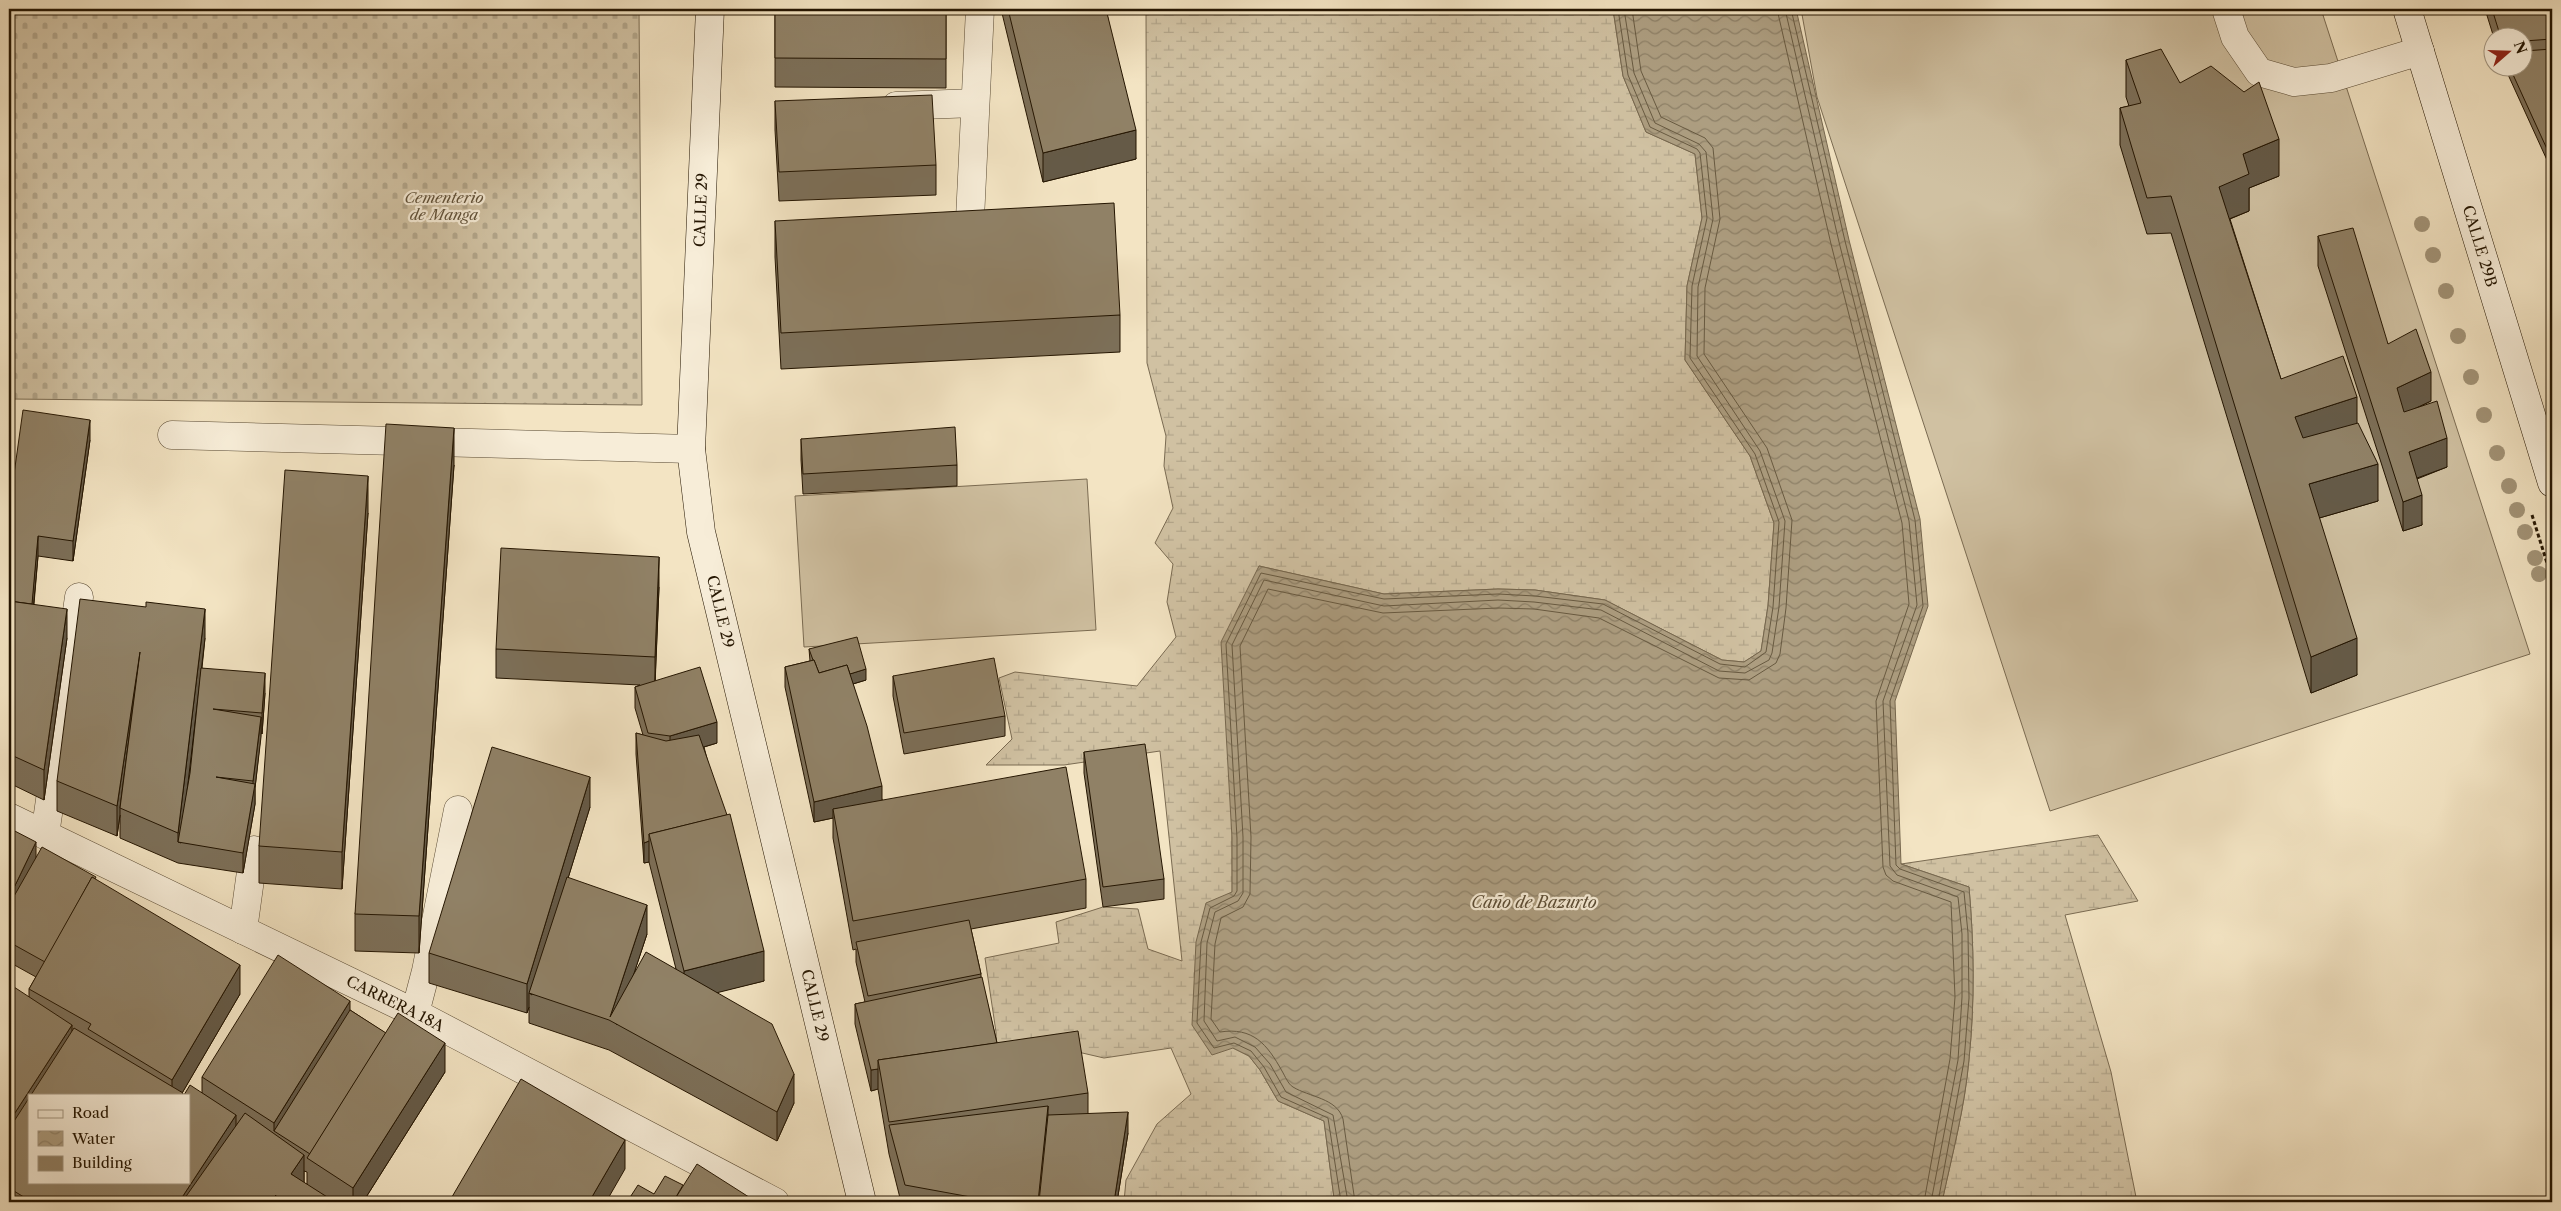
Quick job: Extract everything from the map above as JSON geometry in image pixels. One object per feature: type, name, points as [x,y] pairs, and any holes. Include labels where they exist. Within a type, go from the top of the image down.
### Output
[{"type":"main road","name":"CALLE 29","points":[[710,9],[691,449],[701,532],[862,1202]]},
{"type":"main road","points":[[970,219],[980,9]]},
{"type":"main road","points":[[2226,9],[2235,36],[2259,72],[2294,82],[2331,78],[2420,51]]},
{"type":"main road","name":"CALLE 29B","points":[[2406,9],[2545,436],[2552,483]]},
{"type":"main road","points":[[866,107],[975,103]]},
{"type":"main road","points":[[940,221],[999,218]]},
{"type":"main road","points":[[172,435],[691,449]]},
{"type":"main road","points":[[45,835],[78,597]]},
{"type":"main road","points":[[415,1013],[426,971],[458,810]]},
{"type":"main road","name":"CARRERA 18A","points":[[9,817],[415,1013],[776,1202]]},
{"type":"main road","points":[[243,930],[254,850]]},
{"type":"green space","name":"Cementerio de Manga","points":[[9,9],[639,9],[642,405],[9,399]]},
{"type":"green space","points":[[1146,9],[1613,9],[1623,76],[1646,132],[1695,154],[1702,218],[1687,286],[1685,360],[1750,456],[1774,523],[1768,606],[1761,651],[1744,662],[1722,660],[1605,600],[1535,590],[1498,589],[1384,594],[1259,566],[1232,838],[1233,1048],[1249,1056],[1260,1070],[1278,1101],[1324,1121],[1334,1198],[1338,1202],[1124,1202],[1126,1180],[1157,1124],[1191,1094],[1171,1048],[1104,1058],[1078,1052],[997,1064],[996,1032],[985,958],[1059,943],[1056,922],[1103,907],[1138,909],[1148,949],[1182,961],[1160,751],[1064,765],[986,765],[1012,739],[999,678],[1015,672],[1137,686],[1176,637],[1167,602],[1173,564],[1155,543],[1173,508],[1164,466],[1166,436],[1147,363]]},
{"type":"green space","points":[[1801,9],[2321,9],[2530,654],[2050,811],[1817,97]]},
{"type":"green space","points":[[1087,479],[1096,630],[804,647],[795,496]]},
{"type":"green space","points":[[2098,835],[2138,901],[2065,915],[2111,1072],[2137,1202],[1942,1202],[1958,1131],[1971,1038],[1973,973],[1969,887],[1901,864]]},
{"type":"water","name":"Caño de Bazurto","points":[[1613,9],[1796,9],[1849,240],[1920,519],[1928,606],[1895,701],[1901,864],[1969,887],[1973,973],[1971,1037],[1967,1077],[1958,1131],[1942,1202],[1338,1202],[1334,1198],[1324,1121],[1278,1101],[1260,1070],[1249,1056],[1233,1048],[1212,1055],[1192,1025],[1196,942],[1206,903],[1232,892],[1232,838],[1221,642],[1259,566],[1384,594],[1498,589],[1535,590],[1605,600],[1722,660],[1744,662],[1761,651],[1768,606],[1774,523],[1750,456],[1685,360],[1687,286],[1702,218],[1695,154],[1646,132],[1623,76]]},
{"type":"building","points":[[775,9],[946,9],[946,59],[775,58]]},
{"type":"building","points":[[1008,9],[1106,9],[1136,130],[1043,153]]},
{"type":"building","points":[[2492,9],[2552,9],[2552,39],[2534,40],[2534,28],[2498,28]]},
{"type":"building","points":[[2161,49],[2180,83],[2211,66],[2244,92],[2259,82],[2279,139],[2243,154],[2249,174],[2219,187],[2281,379],[2343,356],[2357,397],[2295,417],[2303,438],[2358,423],[2378,464],[2309,484],[2357,638],[2311,657],[2171,196],[2147,198],[2120,108],[2141,103],[2126,60]]},
{"type":"building","points":[[2552,49],[2552,160],[2515,78],[2534,78],[2534,50]]},
{"type":"building","points":[[932,95],[936,165],[779,172],[775,101]]},
{"type":"building","points":[[1114,203],[1120,315],[781,333],[775,221]]},
{"type":"building","points":[[2353,228],[2388,344],[2416,329],[2431,372],[2397,388],[2404,412],[2437,401],[2447,438],[2409,452],[2422,495],[2403,502],[2318,236]]},
{"type":"building","points":[[23,410],[90,420],[73,541],[38,536],[32,604],[9,601],[9,510]]},
{"type":"building","points":[[386,424],[454,428],[419,916],[355,914]]},
{"type":"building","points":[[955,427],[957,465],[803,474],[801,439]]},
{"type":"building","points":[[285,470],[368,476],[342,852],[259,846]]},
{"type":"building","points":[[501,548],[659,557],[655,657],[496,649]]},
{"type":"building","points":[[80,599],[146,607],[146,602],[205,609],[178,833],[120,808],[140,652],[117,806],[57,781]]},
{"type":"building","points":[[9,601],[67,609],[44,770],[9,754]]},
{"type":"building","points":[[857,637],[866,669],[850,674],[847,665],[819,673],[809,649]]},
{"type":"building","points":[[994,658],[1005,716],[904,733],[893,676]]},
{"type":"building","points":[[814,660],[819,673],[847,665],[867,726],[882,786],[814,802],[785,667]]},
{"type":"building","points":[[700,667],[717,722],[670,736],[648,733],[635,687]]},
{"type":"building","points":[[201,668],[265,673],[262,713],[213,709],[261,717],[253,781],[216,777],[255,784],[243,853],[178,842],[190,773]]},
{"type":"building","points":[[636,733],[666,741],[699,735],[727,815],[649,834],[649,841],[644,843]]},
{"type":"building","points":[[1145,744],[1164,879],[1103,887],[1084,752]]},
{"type":"building","points":[[492,747],[590,777],[527,984],[429,953]]},
{"type":"building","points":[[1066,767],[1086,879],[853,921],[833,809]]},
{"type":"building","points":[[730,814],[764,951],[684,971],[649,834]]},
{"type":"building","points":[[9,828],[36,842],[9,898]]},
{"type":"building","points":[[42,847],[96,877],[95,879],[92,877],[45,962],[9,942],[9,905]]},
{"type":"building","points":[[92,877],[240,965],[172,1080],[88,1029],[91,1024],[29,989]]},
{"type":"building","points":[[567,877],[647,905],[610,1017],[646,952],[772,1024],[794,1074],[777,1112],[609,1020],[529,993]]},
{"type":"building","points":[[969,920],[981,974],[868,996],[856,942]]},
{"type":"building","points":[[278,955],[350,1001],[274,1123],[202,1077]]},
{"type":"building","points":[[982,977],[997,1043],[878,1060],[878,1069],[871,1070],[855,1004]]},
{"type":"building","points":[[14,987],[72,1025],[9,1122],[9,996]]},
{"type":"building","points":[[350,1010],[386,1033],[310,1154],[274,1131]]},
{"type":"building","points":[[398,1013],[445,1043],[353,1188],[307,1158]]},
{"type":"building","points":[[74,1028],[183,1093],[182,1094],[32,1094]]},
{"type":"building","points":[[1078,1031],[1088,1093],[889,1122],[878,1060]]},
{"type":"building","points":[[521,1079],[625,1140],[589,1202],[449,1202]]},
{"type":"building","points":[[190,1085],[236,1115],[179,1202],[32,1202],[9,1188],[9,1129],[28,1100],[28,1184],[190,1184],[190,1094],[185,1094]]},
{"type":"building","points":[[1048,1106],[1038,1202],[998,1202],[905,1185],[889,1125]]},
{"type":"building","points":[[1128,1112],[1114,1202],[1039,1202],[1048,1115]]},
{"type":"building","points":[[245,1113],[304,1155],[291,1174],[335,1202],[182,1202]]},
{"type":"building","points":[[697,1164],[752,1199],[750,1202],[673,1202]]},
{"type":"building","points":[[665,1176],[683,1185],[673,1202],[627,1202],[638,1185],[654,1194]]}]
